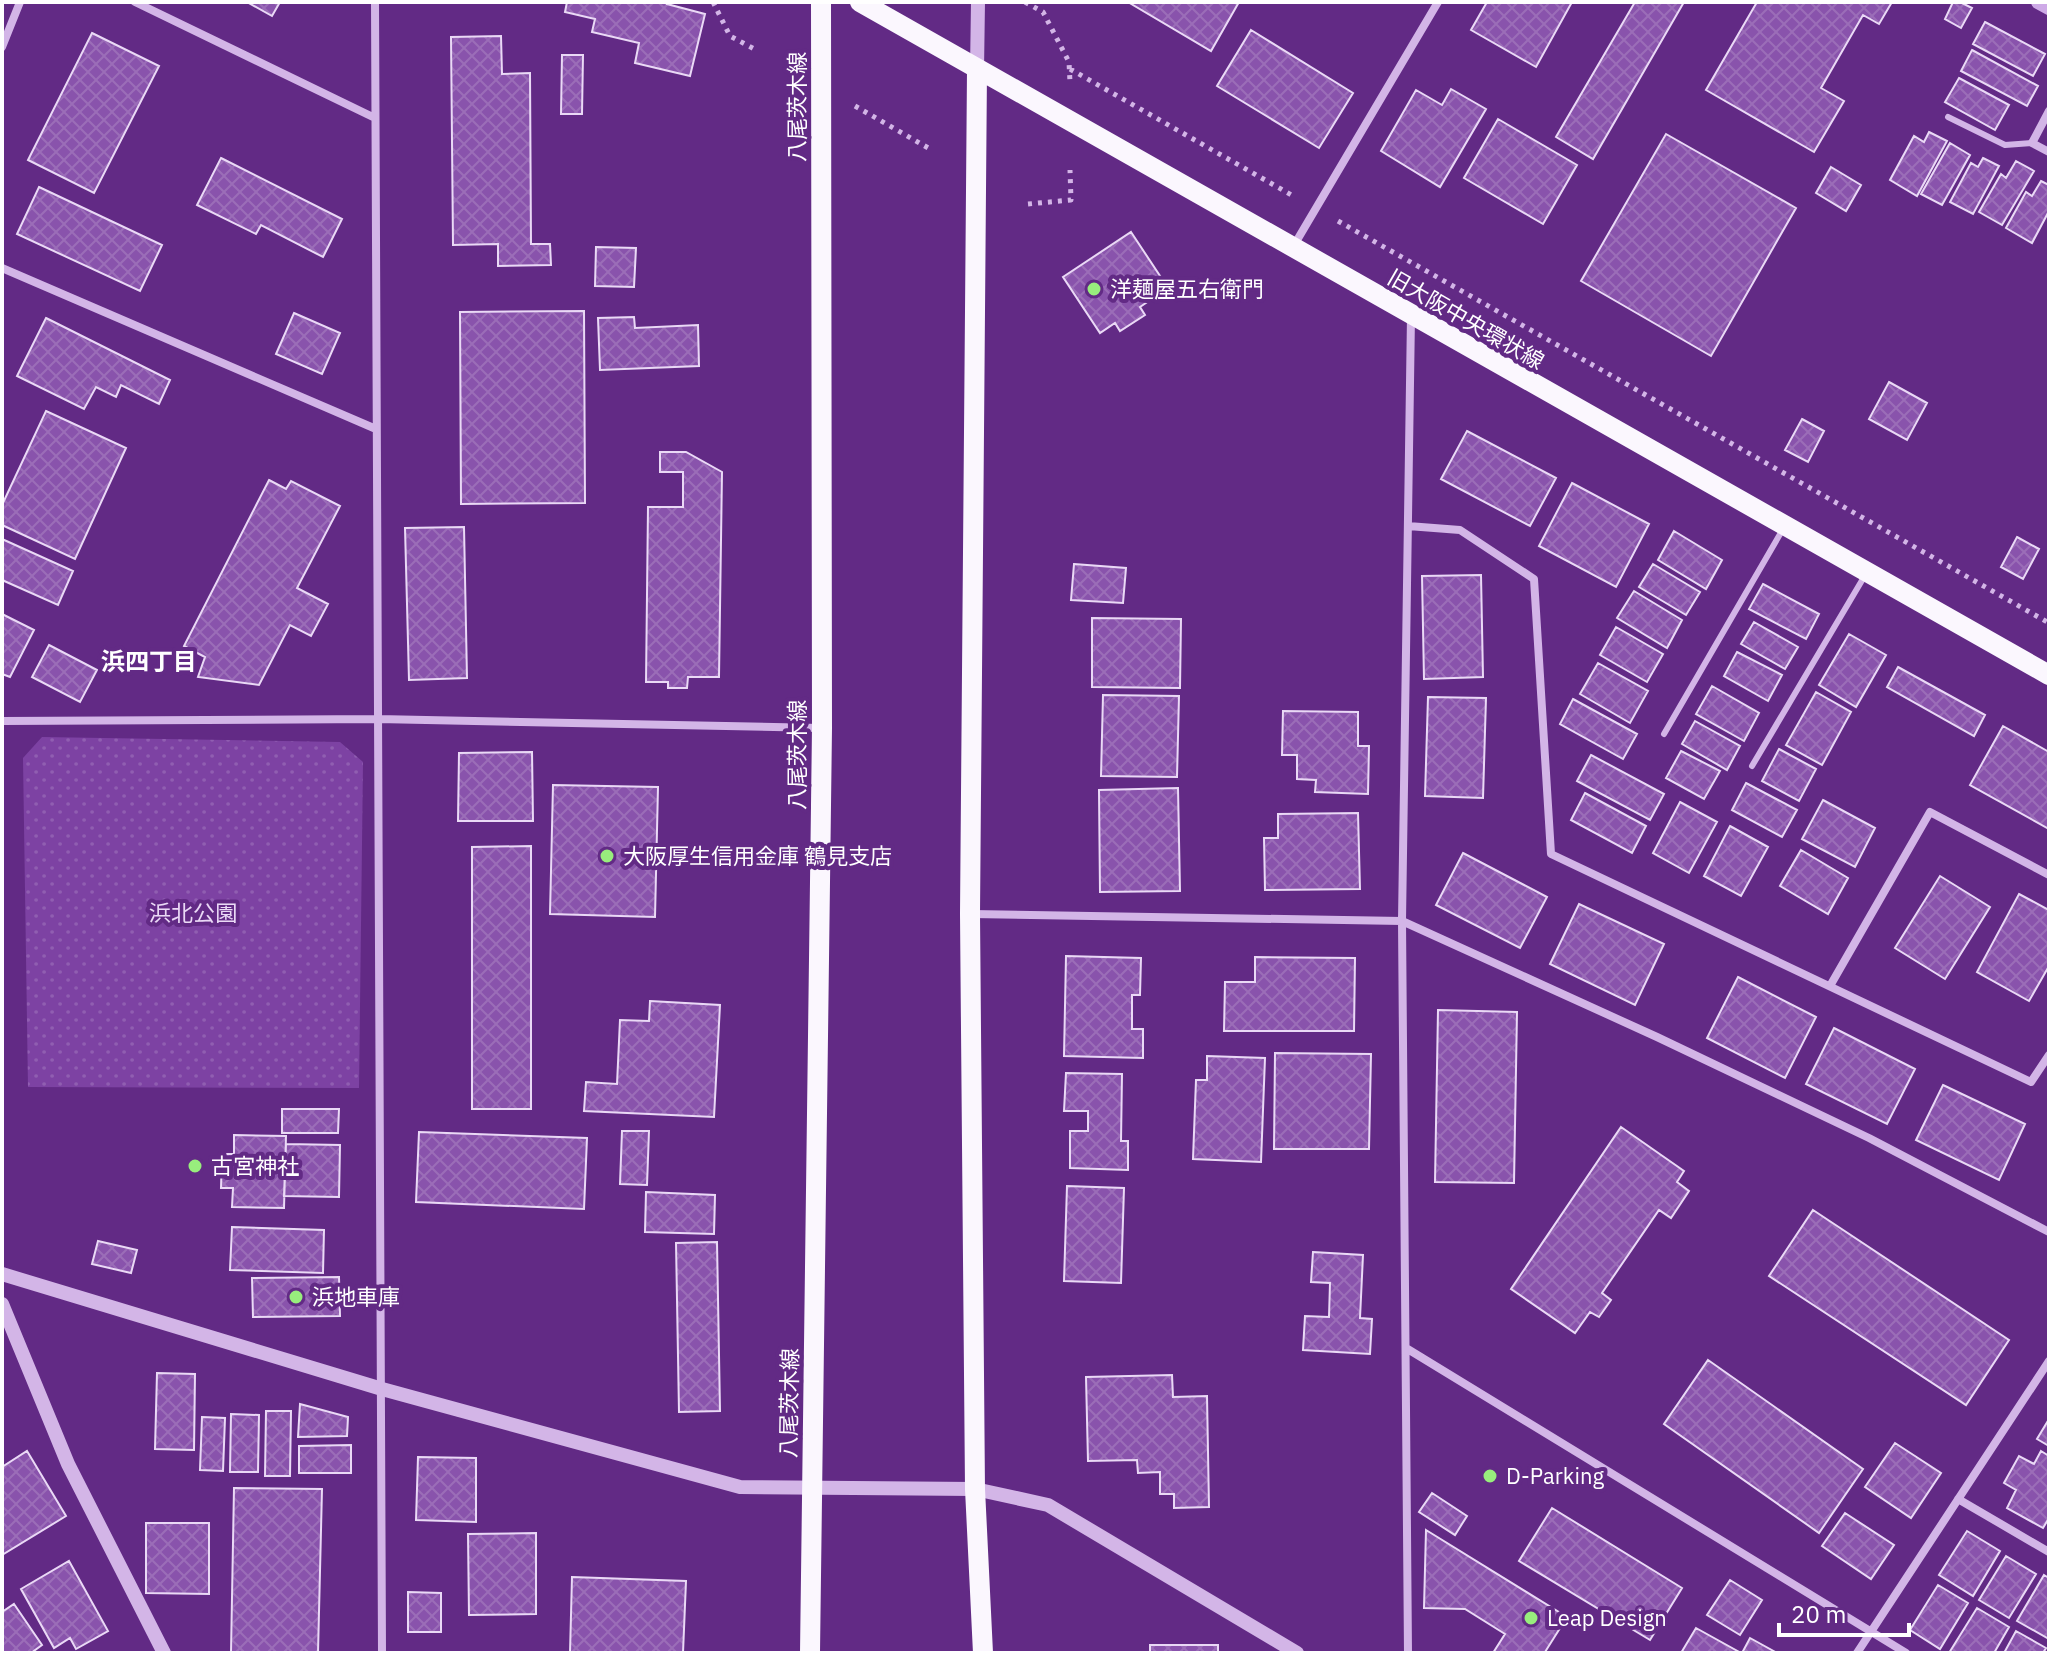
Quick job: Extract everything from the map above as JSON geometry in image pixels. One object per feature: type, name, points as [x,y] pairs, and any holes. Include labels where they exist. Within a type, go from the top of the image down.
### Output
[{"type":"main road","name":"八尾茨木線","points":[[810,1653],[822,728],[821,2]]},
{"type":"main road","name":"旧大阪中央環状線","points":[[860,2],[2049,675]]},
{"type":"main road","points":[[977,70],[970,914],[975,1489],[983,1653]]},
{"type":"street","points":[[2,47],[20,2]]},
{"type":"street","points":[[135,2],[375,118]]},
{"type":"street","points":[[375,2],[382,1653]]},
{"type":"street","points":[[977,70],[978,2]]},
{"type":"street","points":[[1293,248],[1438,2]]},
{"type":"street","points":[[2049,111],[2032,143],[2049,152]]},
{"type":"street","points":[[2,268],[376,429]]},
{"type":"street","points":[[1408,1653],[1402,921],[1411,316]]},
{"type":"street","points":[[1408,526],[1460,530],[1534,579],[1551,854],[2031,1082],[2049,1055]]},
{"type":"street","points":[[2,721],[378,719],[822,728]]},
{"type":"street","points":[[1830,986],[1930,812],[2049,875]]},
{"type":"street","points":[[970,914],[1402,921],[1827,1118],[2049,1232]]},
{"type":"street","points":[[2,1274],[382,1389],[740,1487],[975,1489],[1048,1505],[1297,1653]]},
{"type":"street","points":[[2,1304],[68,1464],[164,1653]]},
{"type":"street","points":[[1406,1348],[1906,1653]]},
{"type":"street","points":[[1857,1653],[2049,1361]]},
{"type":"street","points":[[1958,1499],[2049,1552]]},
{"type":"lane","points":[[1948,117],[2005,145],[2032,143]]},
{"type":"lane","points":[[1664,734],[1784,526]]},
{"type":"lane","points":[[1752,766],[1867,573]]},
{"type":"path","points":[[713,2],[730,36],[758,51]]},
{"type":"path","points":[[1025,2],[1043,12],[1069,62],[1070,82]]},
{"type":"path","points":[[1070,69],[2049,623]]},
{"type":"path","points":[[855,106],[930,149]]},
{"type":"path","points":[[1028,204],[1071,200],[1070,170]]},
{"type":"green space","name":"浜北公園","points":[[42,737],[340,742],[363,762],[359,1088],[28,1087],[23,758]]},
{"type":"building","points":[[247,2],[280,2],[272,16]]},
{"type":"building","points":[[567,2],[668,2],[705,14],[690,76],[635,63],[639,43],[592,32],[595,19],[565,12]]},
{"type":"building","points":[[1128,2],[1239,2],[1211,51]]},
{"type":"building","points":[[1487,2],[1572,2],[1536,67],[1471,30]]},
{"type":"building","points":[[1635,2],[1684,2],[1593,159],[1556,137]]},
{"type":"building","points":[[1757,2],[1892,2],[1879,24],[1863,15],[1821,88],[1844,101],[1814,152],[1706,90]]},
{"type":"building","points":[[1953,2],[1972,8],[1961,28],[1945,19]]},
{"type":"building","points":[[1985,22],[2045,54],[2033,76],[1973,44]]},
{"type":"building","points":[[1251,30],[1353,93],[1319,148],[1217,86]]},
{"type":"building","points":[[92,33],[159,66],[94,193],[28,160]]},
{"type":"building","points":[[501,36],[502,74],[530,73],[531,244],[550,244],[551,265],[498,266],[498,244],[453,245],[451,37]]},
{"type":"building","points":[[1972,50],[2038,86],[2027,106],[1961,71]]},
{"type":"building","points":[[562,55],[583,55],[582,114],[561,114]]},
{"type":"building","points":[[1959,78],[2009,105],[1995,130],[1945,102]]},
{"type":"building","points":[[1451,89],[1486,109],[1440,187],[1381,151],[1416,90],[1442,105]]},
{"type":"building","points":[[1498,119],[1577,165],[1543,224],[1464,178]]},
{"type":"building","points":[[1929,132],[1947,141],[1917,196],[1890,180],[1914,136],[1924,142]]},
{"type":"building","points":[[1666,134],[1796,208],[1711,356],[1581,281]]},
{"type":"building","points":[[1950,143],[1970,155],[1942,205],[1921,194]]},
{"type":"building","points":[[221,158],[342,219],[323,257],[261,225],[256,234],[197,205]]},
{"type":"building","points":[[1983,158],[1999,166],[1973,214],[1950,202],[1971,163],[1978,167]]},
{"type":"building","points":[[2016,161],[2034,171],[2002,225],[1979,212],[2001,174],[2006,178]]},
{"type":"building","points":[[1831,167],[1861,185],[1846,211],[1816,193]]},
{"type":"building","points":[[2041,181],[2049,185],[2049,211],[2032,243],[2006,228],[2026,192],[2032,196]]},
{"type":"building","points":[[39,187],[162,245],[140,291],[17,234]]},
{"type":"building","points":[[1131,232],[1168,288],[1140,307],[1145,315],[1120,331],[1115,323],[1100,333],[1063,277]]},
{"type":"building","points":[[596,247],[636,248],[634,287],[595,286]]},
{"type":"building","points":[[584,311],[585,503],[461,504],[460,312]]},
{"type":"building","points":[[294,313],[340,333],[322,374],[276,354]]},
{"type":"building","points":[[634,317],[635,328],[698,325],[699,366],[600,370],[598,318]]},
{"type":"building","points":[[46,318],[170,380],[159,404],[121,385],[116,397],[96,387],[84,409],[17,376]]},
{"type":"building","points":[[1889,382],[1927,403],[1907,440],[1869,419]]},
{"type":"building","points":[[46,411],[126,448],[75,559],[2,525],[2,505]]},
{"type":"building","points":[[1802,419],[1824,431],[1808,462],[1785,450]]},
{"type":"building","points":[[1467,431],[1556,478],[1530,526],[1441,479]]},
{"type":"building","points":[[660,452],[686,452],[722,472],[719,677],[688,677],[687,688],[668,688],[668,682],[646,682],[648,507],[683,507],[683,472],[660,472]]},
{"type":"building","points":[[269,480],[286,489],[291,481],[340,506],[297,588],[328,604],[311,636],[290,625],[259,685],[198,677],[205,657],[184,646]]},
{"type":"building","points":[[1572,483],[1649,524],[1616,587],[1539,546]]},
{"type":"building","points":[[464,527],[467,678],[409,680],[405,528]]},
{"type":"building","points":[[1674,531],[1722,560],[1706,589],[1658,560]]},
{"type":"building","points":[[2017,537],[2039,549],[2023,579],[2001,567]]},
{"type":"building","points":[[2,539],[73,571],[58,605],[2,580]]},
{"type":"building","points":[[1074,564],[1126,568],[1123,603],[1071,600]]},
{"type":"building","points":[[1653,564],[1700,592],[1686,615],[1639,587]]},
{"type":"building","points":[[1481,575],[1483,677],[1424,679],[1422,576]]},
{"type":"building","points":[[1763,584],[1819,614],[1806,639],[1749,609]]},
{"type":"building","points":[[1634,591],[1682,620],[1667,648],[1617,618]]},
{"type":"building","points":[[2,614],[34,630],[10,677],[2,674]]},
{"type":"building","points":[[1092,618],[1181,619],[1180,688],[1092,687]]},
{"type":"building","points":[[1754,622],[1798,647],[1785,669],[1741,644]]},
{"type":"building","points":[[1616,627],[1663,654],[1647,682],[1600,655]]},
{"type":"building","points":[[1849,634],[1886,655],[1856,707],[1819,685]]},
{"type":"building","points":[[49,645],[97,670],[80,702],[32,677]]},
{"type":"building","points":[[1737,652],[1782,675],[1768,701],[1724,676]]},
{"type":"building","points":[[1598,663],[1648,691],[1630,723],[1580,694]]},
{"type":"building","points":[[1898,667],[1985,715],[1974,736],[1887,687]]},
{"type":"building","points":[[1712,686],[1759,713],[1744,741],[1696,714]]},
{"type":"building","points":[[1816,692],[1851,712],[1822,765],[1786,745]]},
{"type":"building","points":[[1103,695],[1179,696],[1177,777],[1101,776]]},
{"type":"building","points":[[1428,697],[1486,698],[1483,798],[1425,796]]},
{"type":"building","points":[[1573,699],[1637,734],[1623,759],[1560,724]]},
{"type":"building","points":[[1283,711],[1358,712],[1358,746],[1369,746],[1368,794],[1315,792],[1316,780],[1297,779],[1297,755],[1282,755]]},
{"type":"building","points":[[1695,721],[1740,746],[1727,770],[1682,744]]},
{"type":"building","points":[[2003,726],[2049,752],[2049,829],[1970,785]]},
{"type":"building","points":[[1779,749],[1816,769],[1799,801],[1762,781]]},
{"type":"building","points":[[1681,751],[1720,771],[1704,799],[1666,778]]},
{"type":"building","points":[[532,752],[533,821],[458,821],[459,753]]},
{"type":"building","points":[[1591,755],[1664,794],[1650,820],[1577,781]]},
{"type":"building","points":[[1746,783],[1797,810],[1782,837],[1732,810]]},
{"type":"building","points":[[553,785],[658,787],[655,917],[550,914]]},
{"type":"building","points":[[1178,788],[1180,891],[1100,892],[1099,790]]},
{"type":"building","points":[[1585,793],[1646,826],[1632,853],[1571,820]]},
{"type":"building","points":[[1823,800],[1875,828],[1855,867],[1802,839]]},
{"type":"building","points":[[1680,802],[1717,822],[1689,873],[1653,853]]},
{"type":"building","points":[[1358,813],[1360,889],[1265,890],[1264,838],[1278,838],[1278,814]]},
{"type":"building","points":[[1730,826],[1768,847],[1741,896],[1704,876]]},
{"type":"building","points":[[531,846],[531,1109],[472,1109],[472,847]]},
{"type":"building","points":[[1801,850],[1848,878],[1828,914],[1780,886]]},
{"type":"building","points":[[1463,853],[1547,897],[1520,948],[1436,905]]},
{"type":"building","points":[[1940,876],[1990,907],[1945,979],[1895,948]]},
{"type":"building","points":[[2019,894],[2049,910],[2049,966],[2029,1001],[1977,972]]},
{"type":"building","points":[[1579,904],[1664,944],[1635,1005],[1550,964]]},
{"type":"building","points":[[1066,956],[1141,958],[1140,995],[1132,995],[1132,1029],[1143,1029],[1143,1058],[1064,1056]]},
{"type":"building","points":[[1255,957],[1355,958],[1354,1031],[1224,1031],[1225,982],[1255,982]]},
{"type":"building","points":[[1738,977],[1816,1017],[1785,1078],[1707,1038]]},
{"type":"building","points":[[650,1001],[720,1005],[714,1117],[584,1111],[586,1082],[617,1084],[620,1020],[649,1021]]},
{"type":"building","points":[[1438,1010],[1517,1012],[1514,1183],[1435,1182]]},
{"type":"building","points":[[1834,1028],[1915,1069],[1887,1124],[1806,1084]]},
{"type":"building","points":[[1275,1053],[1371,1054],[1369,1149],[1274,1149]]},
{"type":"building","points":[[1207,1056],[1265,1058],[1261,1162],[1193,1159],[1196,1080],[1207,1080]]},
{"type":"building","points":[[1066,1073],[1122,1074],[1121,1141],[1128,1141],[1128,1170],[1070,1168],[1070,1131],[1088,1131],[1088,1111],[1064,1111]]},
{"type":"building","points":[[1943,1085],[2025,1124],[1999,1180],[1916,1140]]},
{"type":"building","points":[[282,1109],[339,1109],[338,1133],[282,1133]]},
{"type":"building","points":[[1621,1127],[1684,1171],[1677,1182],[1689,1191],[1671,1218],[1659,1210],[1602,1293],[1611,1300],[1599,1317],[1590,1312],[1575,1333],[1511,1289]]},
{"type":"building","points":[[622,1131],[649,1131],[647,1185],[620,1184]]},
{"type":"building","points":[[419,1132],[587,1138],[584,1209],[416,1202]]},
{"type":"building","points":[[234,1135],[286,1136],[284,1208],[232,1207],[233,1188],[221,1188],[222,1154],[234,1154]]},
{"type":"building","points":[[286,1144],[340,1145],[339,1197],[284,1196]]},
{"type":"building","points":[[1067,1186],[1124,1188],[1121,1283],[1064,1281]]},
{"type":"building","points":[[646,1192],[715,1195],[714,1234],[645,1232]]},
{"type":"building","points":[[1813,1210],[2009,1340],[1966,1405],[1769,1276]]},
{"type":"building","points":[[232,1227],[324,1230],[323,1273],[230,1270]]},
{"type":"building","points":[[98,1241],[137,1250],[131,1273],[92,1264]]},
{"type":"building","points":[[717,1242],[720,1411],[679,1412],[676,1243]]},
{"type":"building","points":[[1313,1252],[1363,1255],[1360,1318],[1372,1319],[1370,1354],[1303,1350],[1305,1316],[1329,1317],[1330,1283],[1311,1282]]},
{"type":"building","name":"浜地車庫","points":[[339,1277],[340,1316],[253,1317],[252,1278]]},
{"type":"building","points":[[1708,1360],[1863,1469],[1819,1533],[1664,1424]]},
{"type":"building","points":[[157,1373],[195,1374],[194,1450],[155,1449]]},
{"type":"building","points":[[1172,1375],[1173,1397],[1207,1396],[1209,1507],[1174,1508],[1174,1494],[1160,1494],[1160,1472],[1138,1473],[1137,1460],[1088,1461],[1086,1377]]},
{"type":"building","points":[[300,1404],[348,1417],[347,1436],[298,1437]]},
{"type":"building","points":[[266,1411],[291,1411],[290,1476],[265,1476]]},
{"type":"building","points":[[231,1414],[259,1415],[258,1472],[230,1472]]},
{"type":"building","points":[[202,1417],[225,1418],[223,1471],[200,1470]]},
{"type":"building","points":[[2049,1419],[2049,1446],[2037,1439]]},
{"type":"building","points":[[1895,1443],[1941,1473],[1911,1518],[1865,1487]]},
{"type":"building","points":[[351,1445],[351,1473],[299,1473],[299,1446]]},
{"type":"building","points":[[27,1451],[66,1516],[2,1555],[2,1467]]},
{"type":"building","points":[[2041,1451],[2049,1456],[2049,1518],[2043,1528],[2007,1508],[2016,1490],[2004,1483],[2019,1456],[2034,1464]]},
{"type":"building","points":[[418,1457],[476,1458],[476,1522],[416,1520]]},
{"type":"building","points":[[234,1488],[322,1489],[318,1653],[231,1653]]},
{"type":"building","points":[[1432,1493],[1467,1516],[1455,1535],[1419,1512]]},
{"type":"building","points":[[1552,1508],[1682,1588],[1650,1640],[1519,1561]]},
{"type":"building","points":[[1845,1513],[1894,1545],[1871,1579],[1822,1546]]},
{"type":"building","points":[[146,1523],[209,1523],[209,1594],[146,1593]]},
{"type":"building","points":[[1426,1530],[1567,1617],[1547,1653],[1493,1653],[1505,1634],[1465,1609],[1424,1608]]},
{"type":"building","points":[[1967,1531],[2000,1551],[1973,1596],[1939,1575]]},
{"type":"building","points":[[536,1533],[536,1614],[469,1615],[468,1534]]},
{"type":"building","points":[[2006,1556],[2036,1574],[2009,1618],[1979,1600]]},
{"type":"building","points":[[69,1561],[108,1631],[76,1649],[70,1638],[54,1648],[21,1589]]},
{"type":"building","points":[[2044,1575],[2049,1578],[2049,1639],[2017,1621]]},
{"type":"building","points":[[572,1577],[686,1581],[683,1653],[570,1653]]},
{"type":"building","points":[[1730,1580],[1762,1600],[1740,1635],[1707,1615]]},
{"type":"building","points":[[1938,1585],[1968,1603],[1940,1649],[1910,1630]]},
{"type":"building","points":[[408,1592],[441,1593],[441,1632],[408,1632]]},
{"type":"building","points":[[14,1604],[42,1645],[31,1653],[2,1653],[2,1612]]},
{"type":"building","points":[[1977,1608],[2009,1627],[1994,1653],[1949,1653]]},
{"type":"building","points":[[1696,1628],[1741,1653],[1681,1653]]},
{"type":"building","points":[[2016,1631],[2046,1648],[2043,1653],[2004,1653]]},
{"type":"building","points":[[1750,1638],[1777,1653],[1742,1653]]},
{"type":"building","points":[[1150,1645],[1218,1645],[1218,1653],[1150,1653]]},
{"type":"waterway","points":[[2038,2],[2049,8]]},
{"type":"place","name":"洋麺屋五右衛門","points":[[1094,289]]},
{"type":"place","name":"大阪厚生信用金庫 鶴見支店","points":[[607,856]]},
{"type":"place","name":"古宮神社","points":[[195,1166]]},
{"type":"place","name":"浜地車庫","points":[[296,1297]]},
{"type":"place","name":"D-Parking","points":[[1490,1476]]},
{"type":"place","name":"Leap Design","points":[[1531,1618]]},
{"type":"district","name":"浜四丁目","points":[[149,662]]}]
